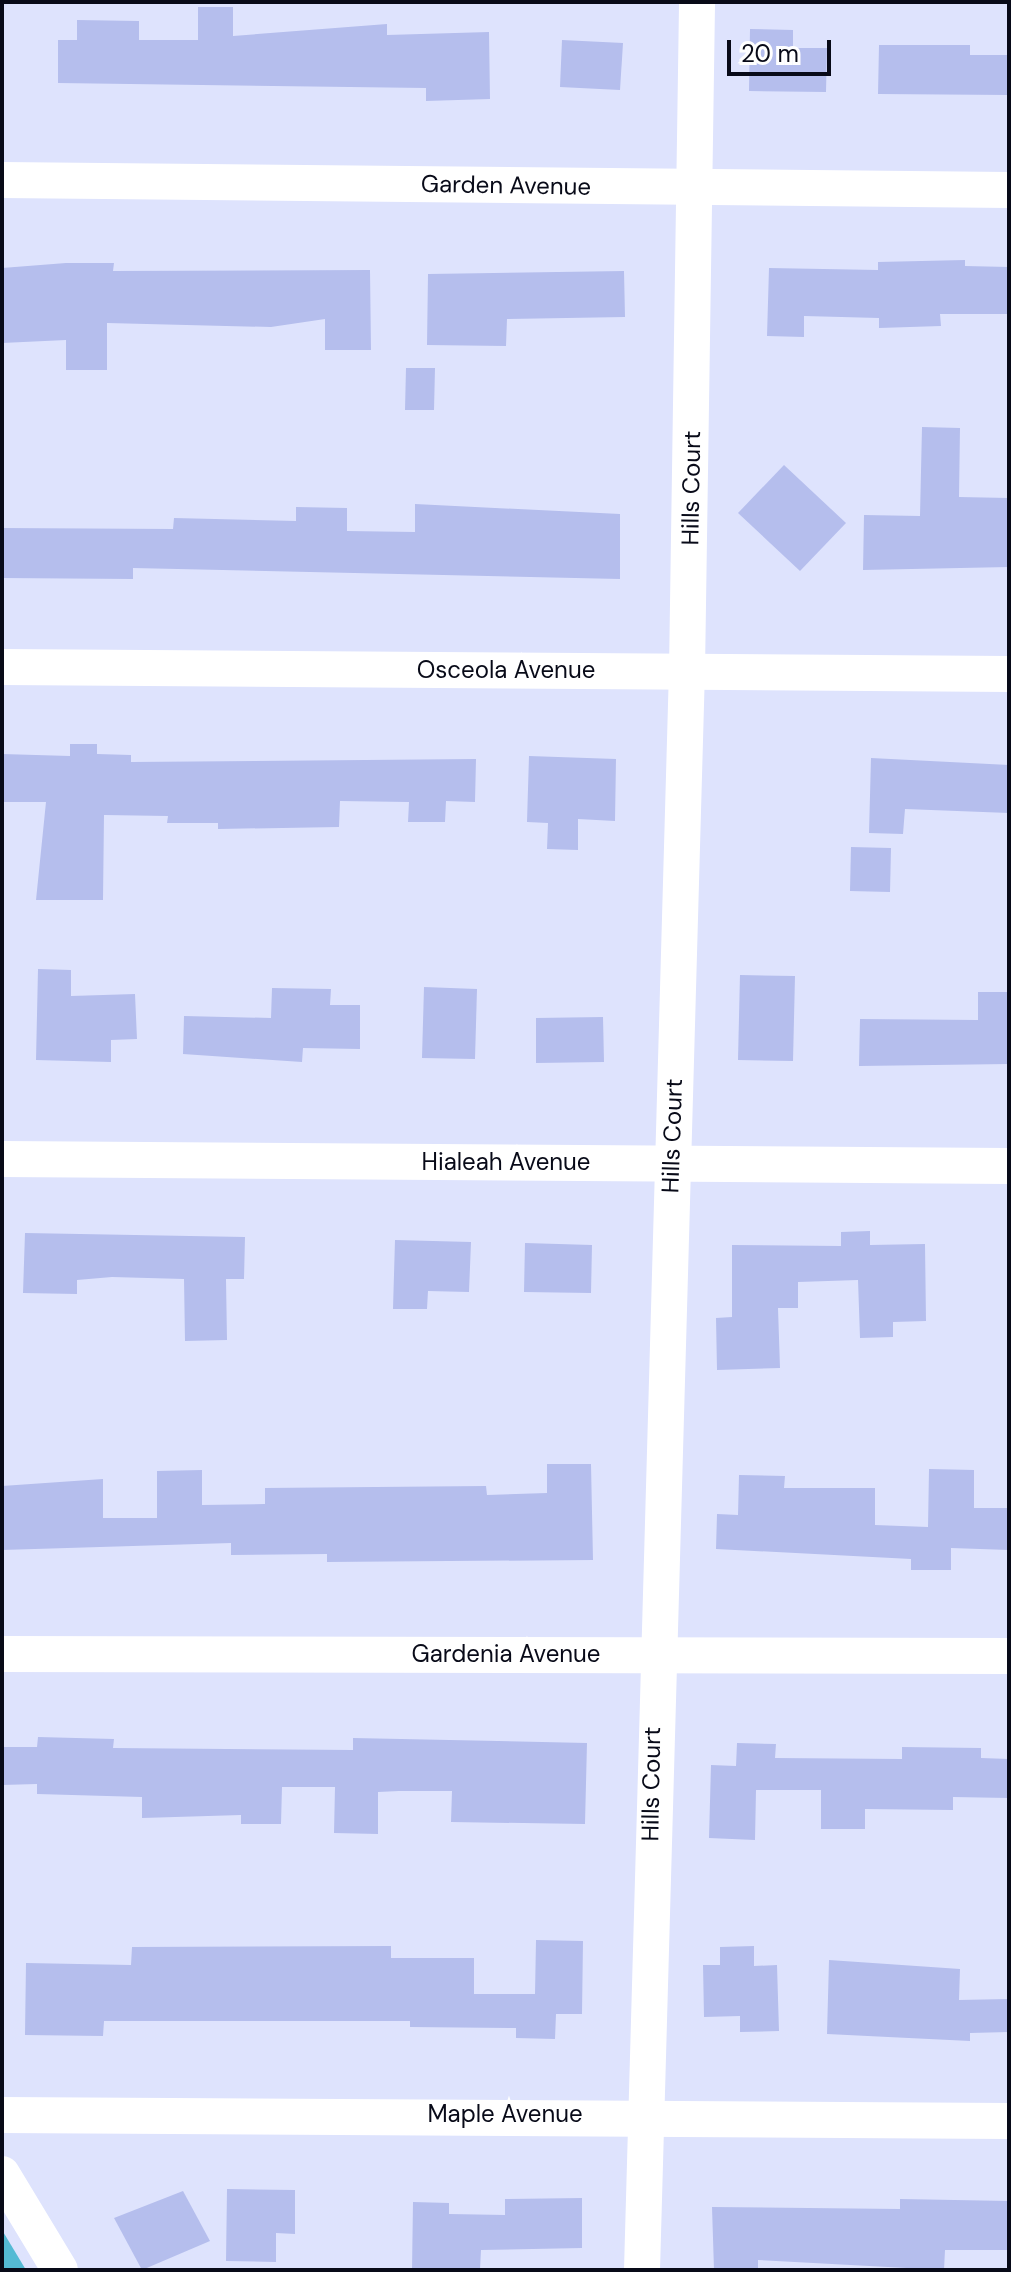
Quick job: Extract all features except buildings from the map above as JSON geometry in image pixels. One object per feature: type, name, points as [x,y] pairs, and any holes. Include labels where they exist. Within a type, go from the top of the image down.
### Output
[{"type":"street","name":"Hills Court","points":[[642,2270],[654,1654],[687,671],[697,2]]},
{"type":"street","name":"Garden Avenue","points":[[2,180],[1009,190]]},
{"type":"street","name":"Osceola Avenue","points":[[2,667],[1009,674]]},
{"type":"street","name":"Hialeah Avenue","points":[[2,1159],[1009,1166]]},
{"type":"street","name":"Gardenia Avenue","points":[[2,1654],[1009,1656]]},
{"type":"street","name":"Maple Avenue","points":[[2,2115],[645,2115],[1009,2121]]},
{"type":"street","points":[[2,2174],[60,2270]]},
{"type":"water","points":[[2,2230],[26,2270],[2,2270]]}]
